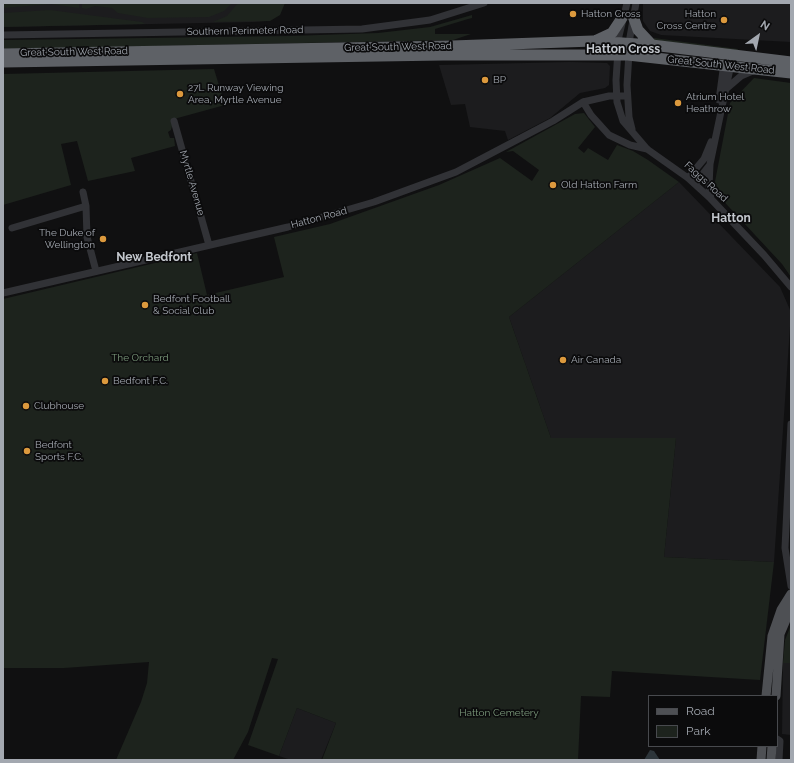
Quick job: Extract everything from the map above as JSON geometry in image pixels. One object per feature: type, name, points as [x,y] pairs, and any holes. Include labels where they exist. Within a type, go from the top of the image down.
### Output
[{"type":"highway","points":[[593,42],[609,34],[628,17],[652,44]]},
{"type":"highway","name":"Great South West Road","points":[[3,54],[452,46],[593,42],[624,39],[791,62]]},
{"type":"highway","name":"Great South West Road","points":[[3,62],[443,55],[625,58],[728,69],[791,73]]},
{"type":"main road","points":[[766,695],[772,636],[781,610],[791,594]]},
{"type":"main road","points":[[776,695],[780,634],[791,608]]},
{"type":"main road","points":[[761,760],[762,747]]},
{"type":"main road","points":[[771,760],[772,747]]},
{"type":"street","name":"Southern Perimeter Road","points":[[3,35],[362,29],[430,20],[484,3]]},
{"type":"street","points":[[625,58],[624,39],[628,17],[627,3]]},
{"type":"street","points":[[625,58],[624,39],[628,17],[636,3]]},
{"type":"street","points":[[711,199],[709,187],[710,164],[727,88],[728,54]]},
{"type":"street","name":"Faggs Road","points":[[625,58],[617,96],[623,121],[647,149],[688,178],[711,199],[764,255],[791,287]]},
{"type":"street","name":"Faggs Road","points":[[625,58],[629,117],[633,133]]},
{"type":"street","points":[[688,178],[699,167],[708,152],[721,92],[728,69]]},
{"type":"street","points":[[727,88],[741,76],[757,70]]},
{"type":"street","name":"Hatton Road","points":[[3,293],[336,214],[429,183],[456,172],[553,121],[583,102],[617,96],[627,96]]},
{"type":"street","points":[[583,102],[591,115],[609,135],[630,145],[647,149]]},
{"type":"street","name":"Myrtle Avenue","points":[[174,121],[209,245]]},
{"type":"street","points":[[695,184],[710,164]]},
{"type":"street","points":[[83,192],[86,206],[87,237],[96,272]]},
{"type":"street","points":[[12,228],[86,206]]},
{"type":"street","points":[[791,424],[788,557],[791,586]]},
{"type":"street","points":[[788,557],[791,566]]},
{"type":"street","points":[[778,740],[780,742],[779,760]]},
{"type":"shaded area","points":[[3,3],[269,3],[267,21],[3,27]]},
{"type":"shaded area","name":"Hatton Cross Centre","points":[[643,3],[791,3],[791,42],[661,35],[650,31],[643,21]]},
{"type":"shaded area","points":[[570,62],[607,63],[610,66],[609,85],[605,88],[580,93],[550,118],[508,140],[505,131],[470,127],[465,104],[451,105],[439,65]]},
{"type":"shaded area","points":[[679,182],[780,287],[791,312],[774,562],[664,557],[676,438],[551,438],[509,317]]},
{"type":"shaded area","points":[[783,663],[791,663],[791,735],[782,734]]},
{"type":"shaded area","points":[[297,708],[336,723],[321,760],[291,760],[279,756]]},
{"type":"shaded area","points":[[650,750],[654,751],[660,760],[644,760]]},
{"type":"green space","points":[[3,3],[79,3],[79,8],[51,4],[3,8]]},
{"type":"green space","points":[[82,3],[232,3],[224,11],[209,17],[148,18],[118,13],[112,8],[95,6],[86,9],[82,8]]},
{"type":"green space","points":[[238,3],[285,3],[280,15],[270,21],[213,22],[227,16]]},
{"type":"green space","points":[[50,10],[142,22],[145,24],[3,27],[3,13]]},
{"type":"green space","points":[[472,15],[472,18],[435,29],[435,34],[471,34],[453,40],[3,49],[3,40],[290,36],[378,33],[430,27]]},
{"type":"green space","points":[[654,38],[738,49],[737,51],[654,40]]},
{"type":"green space","points":[[214,69],[225,105],[174,119],[171,130],[168,132],[170,138],[174,138],[175,146],[131,158],[135,171],[88,181],[77,141],[61,144],[71,185],[3,205],[3,74]]},
{"type":"green space","points":[[754,78],[791,83],[791,277],[782,264],[716,193],[714,187],[730,103]]},
{"type":"green space","points":[[584,113],[595,127],[578,148],[584,153],[588,148],[608,160],[617,145],[633,151],[679,182],[509,317],[551,438],[676,438],[664,557],[774,562],[760,680],[612,671],[610,697],[581,696],[578,760],[322,760],[336,723],[297,708],[279,756],[248,745],[278,659],[272,658],[248,732],[233,760],[116,760],[141,702],[147,683],[149,662],[64,668],[3,668],[3,299],[197,253],[207,295],[284,277],[274,237],[330,224],[439,185],[500,158],[532,181],[539,170],[513,151],[506,152],[575,114]]},
{"type":"green space","points":[[791,625],[791,663],[783,663],[785,640]]},
{"type":"place","name":"Hatton Cross","points":[[573,14]]},
{"type":"place","name":"Hatton Cross Centre","points":[[724,20]]},
{"type":"place","name":"BP","points":[[485,80]]},
{"type":"place","name":"27L Runway Viewing Area, Myrtle Avenue","points":[[180,94]]},
{"type":"place","name":"Atrium Hotel Heathrow","points":[[678,103]]},
{"type":"place","name":"Old Hatton Farm","points":[[553,185]]},
{"type":"place","name":"The Duke of Wellington","points":[[103,239]]},
{"type":"place","name":"Bedfont Football & Social Club","points":[[145,305]]},
{"type":"place","name":"Air Canada","points":[[563,360]]},
{"type":"place","name":"Bedfont F.C.","points":[[105,381]]},
{"type":"place","name":"Clubhouse","points":[[26,406]]},
{"type":"place","name":"Bedfont Sports F.C.","points":[[27,451]]},
{"type":"district","name":"Hatton Cross","points":[[623,49]]},
{"type":"district","name":"Hatton","points":[[731,218]]},
{"type":"district","name":"New Bedfont","points":[[154,257]]},
{"type":"park label","name":"The Orchard","points":[[140,358]]},
{"type":"park label","name":"Hatton Cemetery","points":[[499,713]]}]
